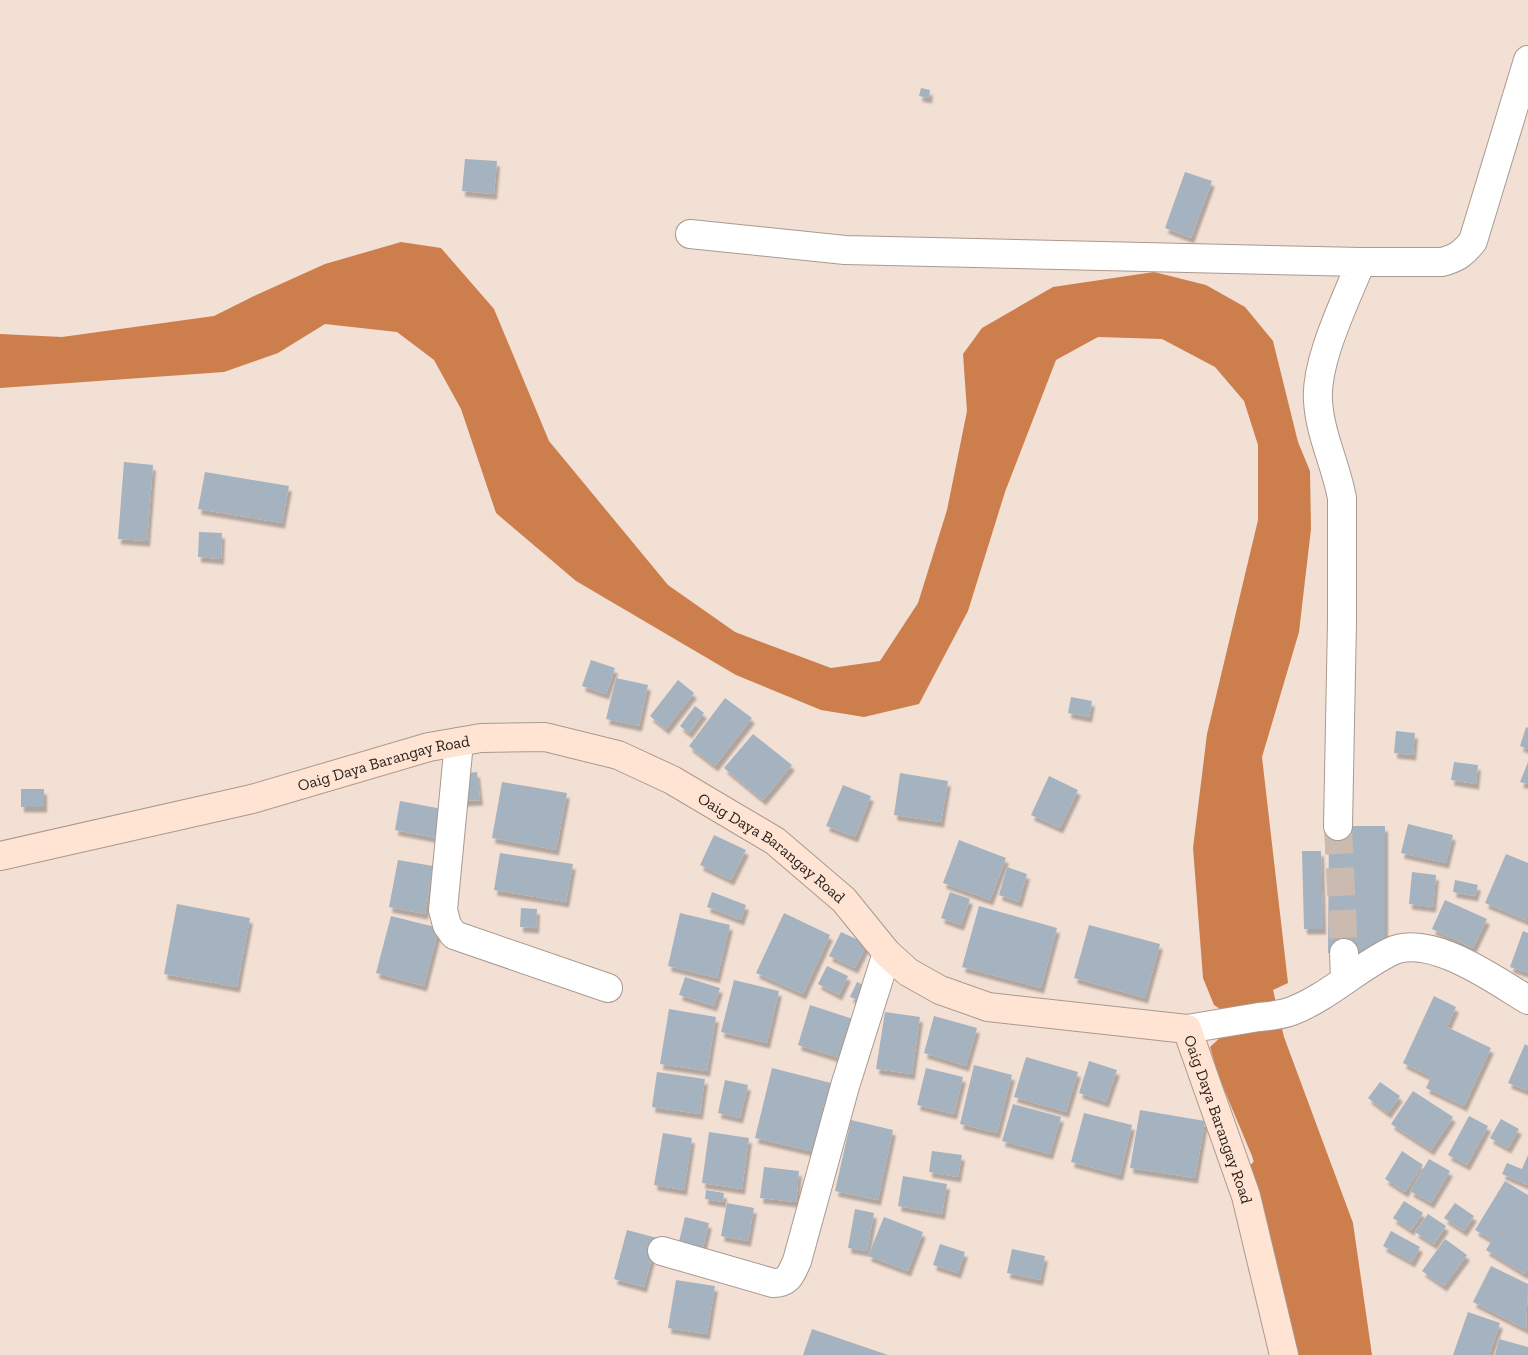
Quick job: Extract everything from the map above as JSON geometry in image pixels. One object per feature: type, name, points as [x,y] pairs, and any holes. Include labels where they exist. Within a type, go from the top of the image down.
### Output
[{"type":"street","points":[[690,234],[845,250],[1361,262],[1442,262],[1455,259],[1464,253],[1472,241],[1528,60]]},
{"type":"street","points":[[1338,826],[1342,498],[1323,436],[1318,401],[1318,381],[1330,342],[1361,262]]},
{"type":"street","name":"Oaig Daya Barangay Road","points":[[0,856],[252,799],[429,747],[481,738],[546,737],[618,755],[672,780],[775,841],[808,867],[844,900],[887,953],[908,972],[940,990],[988,1007],[1187,1029],[1246,1196],[1284,1355]]},
{"type":"street","points":[[459,742],[443,910],[447,925],[454,935],[608,988]]},
{"type":"street","points":[[1187,1029],[1290,1012],[1310,1003],[1391,951],[1408,947],[1429,950],[1450,957],[1476,969],[1528,1000]]},
{"type":"street","points":[[662,1251],[773,1284],[782,1283],[789,1278],[797,1261],[845,1086],[887,953]]},
{"type":"street","points":[[1344,953],[1345,980]]},
{"type":"shaded area","points":[[401,242],[441,248],[494,309],[549,441],[668,585],[735,632],[831,668],[880,661],[918,603],[947,510],[967,411],[963,354],[982,328],[1053,287],[1154,272],[1206,285],[1245,307],[1273,341],[1298,442],[1310,471],[1311,529],[1299,632],[1262,757],[1288,983],[1273,990],[1284,1037],[1353,1223],[1372,1355],[1305,1355],[1300,1312],[1252,1156],[1218,1075],[1210,1047],[1223,1035],[1220,1009],[1214,1005],[1203,978],[1193,848],[1207,734],[1258,520],[1258,445],[1244,401],[1215,367],[1162,339],[1098,337],[1056,360],[1005,492],[968,611],[919,704],[864,717],[821,710],[736,675],[576,581],[496,513],[461,409],[434,360],[397,332],[325,324],[278,353],[224,372],[0,388],[0,334],[62,337],[214,316],[325,264]]},
{"type":"building","points":[[921,88],[930,90],[929,98],[919,96]]},
{"type":"building","points":[[465,159],[497,161],[494,194],[462,191]]},
{"type":"building","points":[[1185,172],[1212,181],[1191,238],[1165,228]]},
{"type":"building","points":[[124,462],[153,465],[147,541],[118,539]]},
{"type":"building","points":[[205,472],[289,486],[282,523],[198,509]]},
{"type":"building","points":[[199,532],[222,533],[221,559],[198,557]]},
{"type":"building","points":[[591,660],[615,668],[606,694],[582,686]]},
{"type":"building","points":[[616,678],[648,685],[639,726],[606,719]]},
{"type":"building","points":[[678,680],[694,693],[666,729],[650,716]]},
{"type":"building","points":[[1071,697],[1092,701],[1089,717],[1068,713]]},
{"type":"building","points":[[725,698],[752,718],[715,766],[689,746]]},
{"type":"building","points":[[695,706],[704,713],[689,733],[680,726]]},
{"type":"building","points":[[1526,727],[1528,728],[1528,749],[1520,746]]},
{"type":"building","points":[[1396,731],[1415,733],[1413,755],[1394,753]]},
{"type":"building","points":[[753,734],[792,765],[763,800],[724,768]]},
{"type":"building","points":[[1454,762],[1478,765],[1476,784],[1451,780]]},
{"type":"building","points":[[1528,762],[1528,784],[1520,782]]},
{"type":"building","points":[[477,772],[480,800],[460,801],[458,774]]},
{"type":"building","points":[[900,773],[948,781],[941,822],[894,815]]},
{"type":"building","points":[[1049,776],[1078,790],[1060,828],[1031,815]]},
{"type":"building","points":[[502,782],[567,793],[556,850],[492,838]]},
{"type":"building","points":[[843,785],[871,796],[855,837],[826,826]]},
{"type":"building","points":[[21,789],[44,789],[44,807],[21,807]]},
{"type":"building","points":[[400,801],[442,809],[437,838],[395,830]]},
{"type":"building","points":[[1408,824],[1453,835],[1446,863],[1401,853]]},
{"type":"building","points":[[1329,826],[1385,826],[1385,953],[1328,953]]},
{"type":"building","points":[[714,835],[746,850],[731,880],[700,865]]},
{"type":"building","points":[[959,840],[1006,858],[990,900],[943,883]]},
{"type":"building","points":[[1302,851],[1321,851],[1323,929],[1304,929]]},
{"type":"building","points":[[500,853],[573,864],[566,902],[494,890]]},
{"type":"building","points":[[1506,854],[1528,863],[1528,921],[1485,903]]},
{"type":"building","points":[[398,860],[433,866],[425,914],[389,907]]},
{"type":"building","points":[[1007,867],[1027,874],[1019,902],[999,895]]},
{"type":"building","points":[[1412,872],[1436,875],[1433,907],[1409,904]]},
{"type":"building","points":[[1455,880],[1478,885],[1475,896],[1453,892]]},
{"type":"building","points":[[712,892],[746,905],[741,920],[707,907]]},
{"type":"building","points":[[950,892],[970,899],[961,925],[941,918]]},
{"type":"building","points":[[1445,900],[1487,919],[1473,948],[1432,929]]},
{"type":"building","points":[[177,904],[250,918],[237,987],[164,974]]},
{"type":"building","points":[[979,906],[1057,928],[1041,988],[962,967]]},
{"type":"building","points":[[521,908],[537,909],[536,928],[520,927]]},
{"type":"building","points":[[680,913],[730,925],[717,978],[668,966]]},
{"type":"building","points":[[784,913],[830,935],[803,994],[756,973]]},
{"type":"building","points":[[391,916],[439,928],[424,986],[376,973]]},
{"type":"building","points":[[1089,925],[1160,944],[1145,998],[1074,978]]},
{"type":"building","points":[[1523,931],[1528,933],[1528,973],[1510,967]]},
{"type":"building","points":[[841,932],[867,944],[855,968],[829,956]]},
{"type":"building","points":[[827,966],[848,976],[839,995],[818,984]]},
{"type":"building","points":[[685,977],[720,988],[714,1006],[679,995]]},
{"type":"building","points":[[734,980],[779,991],[767,1043],[721,1032]]},
{"type":"building","points":[[857,982],[871,988],[864,1002],[850,997]]},
{"type":"building","points":[[1434,996],[1456,1007],[1447,1027],[1491,1048],[1464,1106],[1426,1088],[1431,1077],[1403,1063]]},
{"type":"building","points":[[810,1005],[859,1021],[846,1060],[798,1045]]},
{"type":"building","points":[[669,1009],[716,1017],[707,1071],[660,1064]]},
{"type":"building","points":[[885,1012],[920,1017],[912,1074],[876,1069]]},
{"type":"building","points":[[934,1016],[977,1028],[966,1066],[924,1053]]},
{"type":"building","points":[[1525,1044],[1528,1046],[1528,1091],[1508,1083]]},
{"type":"building","points":[[1026,1057],[1078,1072],[1066,1112],[1014,1097]]},
{"type":"building","points":[[1089,1061],[1117,1070],[1106,1102],[1079,1093]]},
{"type":"building","points":[[974,1065],[1012,1075],[997,1133],[960,1124]]},
{"type":"building","points":[[772,1068],[835,1084],[819,1153],[755,1138]]},
{"type":"building","points":[[926,1068],[963,1077],[954,1114],[917,1105]]},
{"type":"building","points":[[657,1072],[705,1079],[700,1114],[652,1107]]},
{"type":"building","points":[[725,1080],[748,1085],[740,1118],[718,1113]]},
{"type":"building","points":[[1380,1082],[1400,1096],[1388,1113],[1368,1098]]},
{"type":"building","points":[[1413,1091],[1453,1117],[1431,1150],[1391,1124]]},
{"type":"building","points":[[1013,1104],[1061,1117],[1050,1154],[1002,1141]]},
{"type":"building","points":[[1140,1110],[1205,1121],[1195,1178],[1130,1168]]},
{"type":"building","points":[[1084,1113],[1132,1125],[1120,1175],[1071,1162]]},
{"type":"building","points":[[1469,1116],[1488,1126],[1467,1165],[1448,1155]]},
{"type":"building","points":[[1501,1119],[1519,1129],[1508,1148],[1490,1138]]},
{"type":"building","points":[[851,1120],[893,1130],[878,1200],[835,1191]]},
{"type":"building","points":[[709,1132],[749,1138],[742,1189],[702,1183]]},
{"type":"building","points":[[663,1133],[692,1138],[684,1190],[654,1185]]},
{"type":"building","points":[[932,1151],[962,1155],[958,1177],[929,1172]]},
{"type":"building","points":[[1402,1151],[1423,1165],[1405,1192],[1385,1179]]},
{"type":"building","points":[[1528,1155],[1528,1185],[1502,1174],[1507,1163],[1522,1169]]},
{"type":"building","points":[[1429,1159],[1450,1171],[1431,1203],[1410,1191]]},
{"type":"building","points":[[764,1167],[799,1171],[796,1202],[760,1198]]},
{"type":"building","points":[[903,1176],[947,1184],[942,1214],[898,1206]]},
{"type":"building","points":[[1505,1181],[1528,1195],[1528,1268],[1525,1274],[1486,1250],[1492,1240],[1475,1230]]},
{"type":"building","points":[[706,1190],[724,1193],[723,1202],[705,1199]]},
{"type":"building","points":[[1404,1201],[1423,1213],[1411,1230],[1393,1218]]},
{"type":"building","points":[[727,1203],[754,1208],[748,1241],[721,1236]]},
{"type":"building","points":[[1455,1203],[1474,1216],[1464,1231],[1444,1218]]},
{"type":"building","points":[[855,1209],[874,1213],[867,1251],[848,1248]]},
{"type":"building","points":[[1428,1214],[1446,1226],[1434,1244],[1415,1232]]},
{"type":"building","points":[[685,1217],[709,1223],[701,1256],[677,1250]]},
{"type":"building","points":[[884,1217],[923,1232],[908,1271],[868,1256]]},
{"type":"building","points":[[627,1230],[657,1238],[644,1287],[614,1279]]},
{"type":"building","points":[[1391,1231],[1420,1247],[1412,1262],[1383,1246]]},
{"type":"building","points":[[1445,1239],[1467,1255],[1444,1286],[1422,1271]]},
{"type":"building","points":[[940,1244],[965,1252],[958,1273],[933,1265]]},
{"type":"building","points":[[1012,1249],[1045,1256],[1040,1280],[1007,1273]]},
{"type":"building","points":[[1491,1266],[1528,1284],[1526,1329],[1473,1302]]},
{"type":"building","points":[[676,1280],[715,1286],[707,1334],[668,1328]]},
{"type":"building","points":[[1468,1312],[1500,1323],[1489,1355],[1453,1355]]},
{"type":"building","points":[[812,1329],[888,1355],[803,1355]]},
{"type":"building","points":[[1499,1339],[1528,1347],[1528,1355],[1495,1355]]},
{"type":"waterway","points":[[1270,1182],[1300,1355]]},
{"type":"tunnel","points":[[1338,826],[1344,953]]}]
